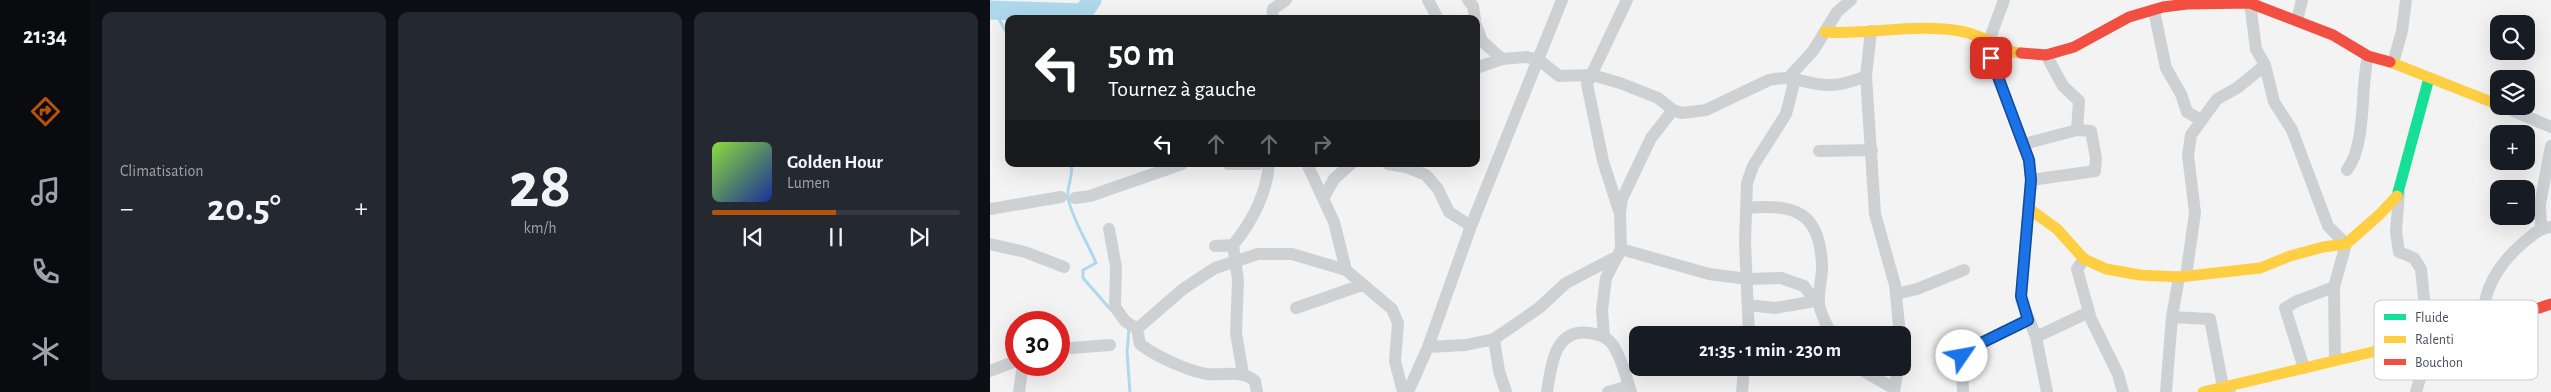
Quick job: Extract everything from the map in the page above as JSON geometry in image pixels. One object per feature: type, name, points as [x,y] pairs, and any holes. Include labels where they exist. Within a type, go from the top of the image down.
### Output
[{"type":"street","points":[[1272,15],[1273,8],[1286,0]]},
{"type":"street","points":[[1428,0],[1436,15]]},
{"type":"street","points":[[1468,0],[1473,6],[1475,15]]},
{"type":"street","points":[[1408,392],[1428,347],[1471,226],[1562,0]]},
{"type":"street","points":[[1620,213],[1607,176],[1587,90],[1592,75],[1627,0]]},
{"type":"street","points":[[1749,326],[1747,208],[1749,175],[1786,114],[1792,78],[1814,51],[1837,12],[1851,0]]},
{"type":"street","points":[[2004,0],[1989,41],[1993,64],[2029,160],[2031,180],[2021,299],[2036,337],[2048,392]]},
{"type":"street","points":[[2297,20],[2302,0]]},
{"type":"street","points":[[2393,63],[2402,31],[2406,0]]},
{"type":"street","points":[[1825,32],[1852,34],[1870,31],[1917,29],[1961,31],[2014,52],[2046,55],[2074,47],[2129,17],[2154,11],[2178,1],[2250,2],[2333,35],[2368,56],[2393,63],[2490,102]]},
{"type":"street","points":[[2250,2],[2256,48],[2259,57],[2265,65],[2274,102],[2292,130],[2328,226],[2346,244]]},
{"type":"street","points":[[2154,11],[2166,68],[2181,94],[2187,112],[2200,120]]},
{"type":"street","points":[[1870,31],[1866,76],[1877,224],[1896,294],[1899,326]]},
{"type":"street","points":[[1480,36],[1482,41],[1502,59]]},
{"type":"street","points":[[2046,55],[2062,86],[2079,101],[2077,130]]},
{"type":"street","points":[[1480,67],[1515,56],[1539,60],[1560,76],[1592,75],[1646,92],[1658,98],[1673,110],[1682,113],[1706,110],[1769,80],[1792,78],[1831,85],[1866,76]]},
{"type":"street","points":[[2347,170],[2357,149],[2362,84],[2368,56]]},
{"type":"street","points":[[2166,392],[2172,317],[2183,276],[2195,213],[2188,148],[2191,135],[2217,99],[2237,88],[2265,65]]},
{"type":"street","points":[[2424,300],[2421,269],[2414,258],[2399,252],[2396,232],[2399,193],[2429,78]]},
{"type":"street","points":[[1608,392],[1630,389],[1615,349],[1604,336],[1602,310],[1606,278],[1619,252],[1620,213],[1628,184],[1651,138],[1673,110]]},
{"type":"street","points":[[2523,115],[2551,127]]},
{"type":"street","points":[[2024,144],[2068,134],[2077,130],[2091,131],[2096,158],[2095,171],[2031,180]]},
{"type":"street","points":[[2485,300],[2497,272],[2508,255],[2546,228],[2540,204],[2551,146]]},
{"type":"street","points":[[1820,151],[1872,150]]},
{"type":"street","points":[[1075,198],[1090,196],[1162,167]]},
{"type":"street","points":[[1243,374],[1236,333],[1238,280],[1233,245],[1250,221],[1264,191],[1268,167]]},
{"type":"street","points":[[1309,167],[1334,222],[1346,270]]},
{"type":"street","points":[[1324,197],[1334,179],[1348,167]]},
{"type":"street","points":[[1406,167],[1426,175],[1438,189],[1449,212],[1471,226]]},
{"type":"street","points":[[2028,208],[2057,229],[2084,259],[2106,269],[2140,275],[2183,276],[2260,268],[2323,247],[2346,244],[2359,235],[2399,193]]},
{"type":"street","points":[[990,209],[1061,197]]},
{"type":"street","points":[[1747,208],[1782,206],[1796,212],[1810,222],[1819,246],[1822,267],[1817,302]]},
{"type":"street","points":[[1109,229],[1116,274],[1115,307],[1125,321],[1137,329],[1140,344],[1160,356],[1207,374],[1243,374],[1255,381],[1257,392]]},
{"type":"street","points":[[990,244],[1025,252],[1064,267]]},
{"type":"street","points":[[2335,360],[2334,287],[2346,244]]},
{"type":"street","points":[[1215,246],[1233,245]]},
{"type":"street","points":[[1428,347],[1466,345],[1494,339],[1539,308],[1566,283],[1619,252],[1689,269],[1748,280],[1781,278],[1793,282],[1804,286],[1817,302],[1828,326]]},
{"type":"street","points":[[1137,329],[1183,289],[1215,268],[1258,254],[1292,254],[1346,270],[1392,309],[1397,317],[1395,361],[1403,392]]},
{"type":"street","points":[[2084,259],[2077,269],[2089,312],[2118,374],[2123,392]]},
{"type":"street","points":[[1896,294],[1917,289],[1964,270]]},
{"type":"street","points":[[1296,308],[1362,285]]},
{"type":"street","points":[[2304,368],[2285,308],[2297,300],[2334,287]]},
{"type":"street","points":[[1748,305],[1775,308],[1817,302]]},
{"type":"street","points":[[2538,308],[2551,304]]},
{"type":"street","points":[[2036,337],[2089,312]]},
{"type":"street","points":[[2172,317],[2210,319],[2229,390]]},
{"type":"street","points":[[1963,392],[1962,364],[1965,351],[2028,320]]},
{"type":"street","points":[[1547,392],[1556,348],[1561,342],[1583,332],[1604,336]]},
{"type":"street","points":[[1494,339],[1499,371],[1506,392]]},
{"type":"street","points":[[1070,348],[1110,345]]},
{"type":"street","points":[[2203,392],[2229,390],[2304,368],[2374,351]]},
{"type":"street","points":[[990,371],[1005,365]]},
{"type":"street","points":[[1019,392],[1021,376]]},
{"type":"street","points":[[1742,392],[1743,376]]},
{"type":"street","points":[[1871,376],[1893,390],[1896,376]]},
{"type":"street","points":[[2416,392],[2420,380]]},
{"type":"waterway","points":[[990,10],[1083,13],[1092,0]]},
{"type":"waterway","points":[[994,10],[1005,30]]},
{"type":"waterway","points":[[1072,167],[1068,190],[1070,206],[1096,263],[1083,270],[1083,278],[1111,310]]},
{"type":"waterway","points":[[1129,328],[1127,352],[1130,392]]},
{"type":"traffic: fast","points":[[2397,196],[2429,78]]},
{"type":"traffic: slow","points":[[1825,32],[1943,29],[1974,35],[2014,52],[2021,53]]},
{"type":"traffic: slow","points":[[2390,62],[2490,101]]},
{"type":"traffic: slow","points":[[2028,208],[2057,229],[2084,259],[2106,269],[2140,275],[2179,277],[2260,268],[2290,256],[2323,247],[2346,244],[2397,196]]},
{"type":"traffic: slow","points":[[2203,392],[2374,352]]},
{"type":"traffic: jam","points":[[2021,53],[2046,55],[2074,47],[2129,17],[2163,7],[2187,4],[2250,3],[2333,35],[2368,56],[2390,62]]},
{"type":"traffic: jam","points":[[2538,308],[2551,304]]},
{"type":"route","points":[[1962,356],[1965,351],[2028,320],[2021,296],[2024,235],[2031,180],[2029,160],[1991,58]]}]
